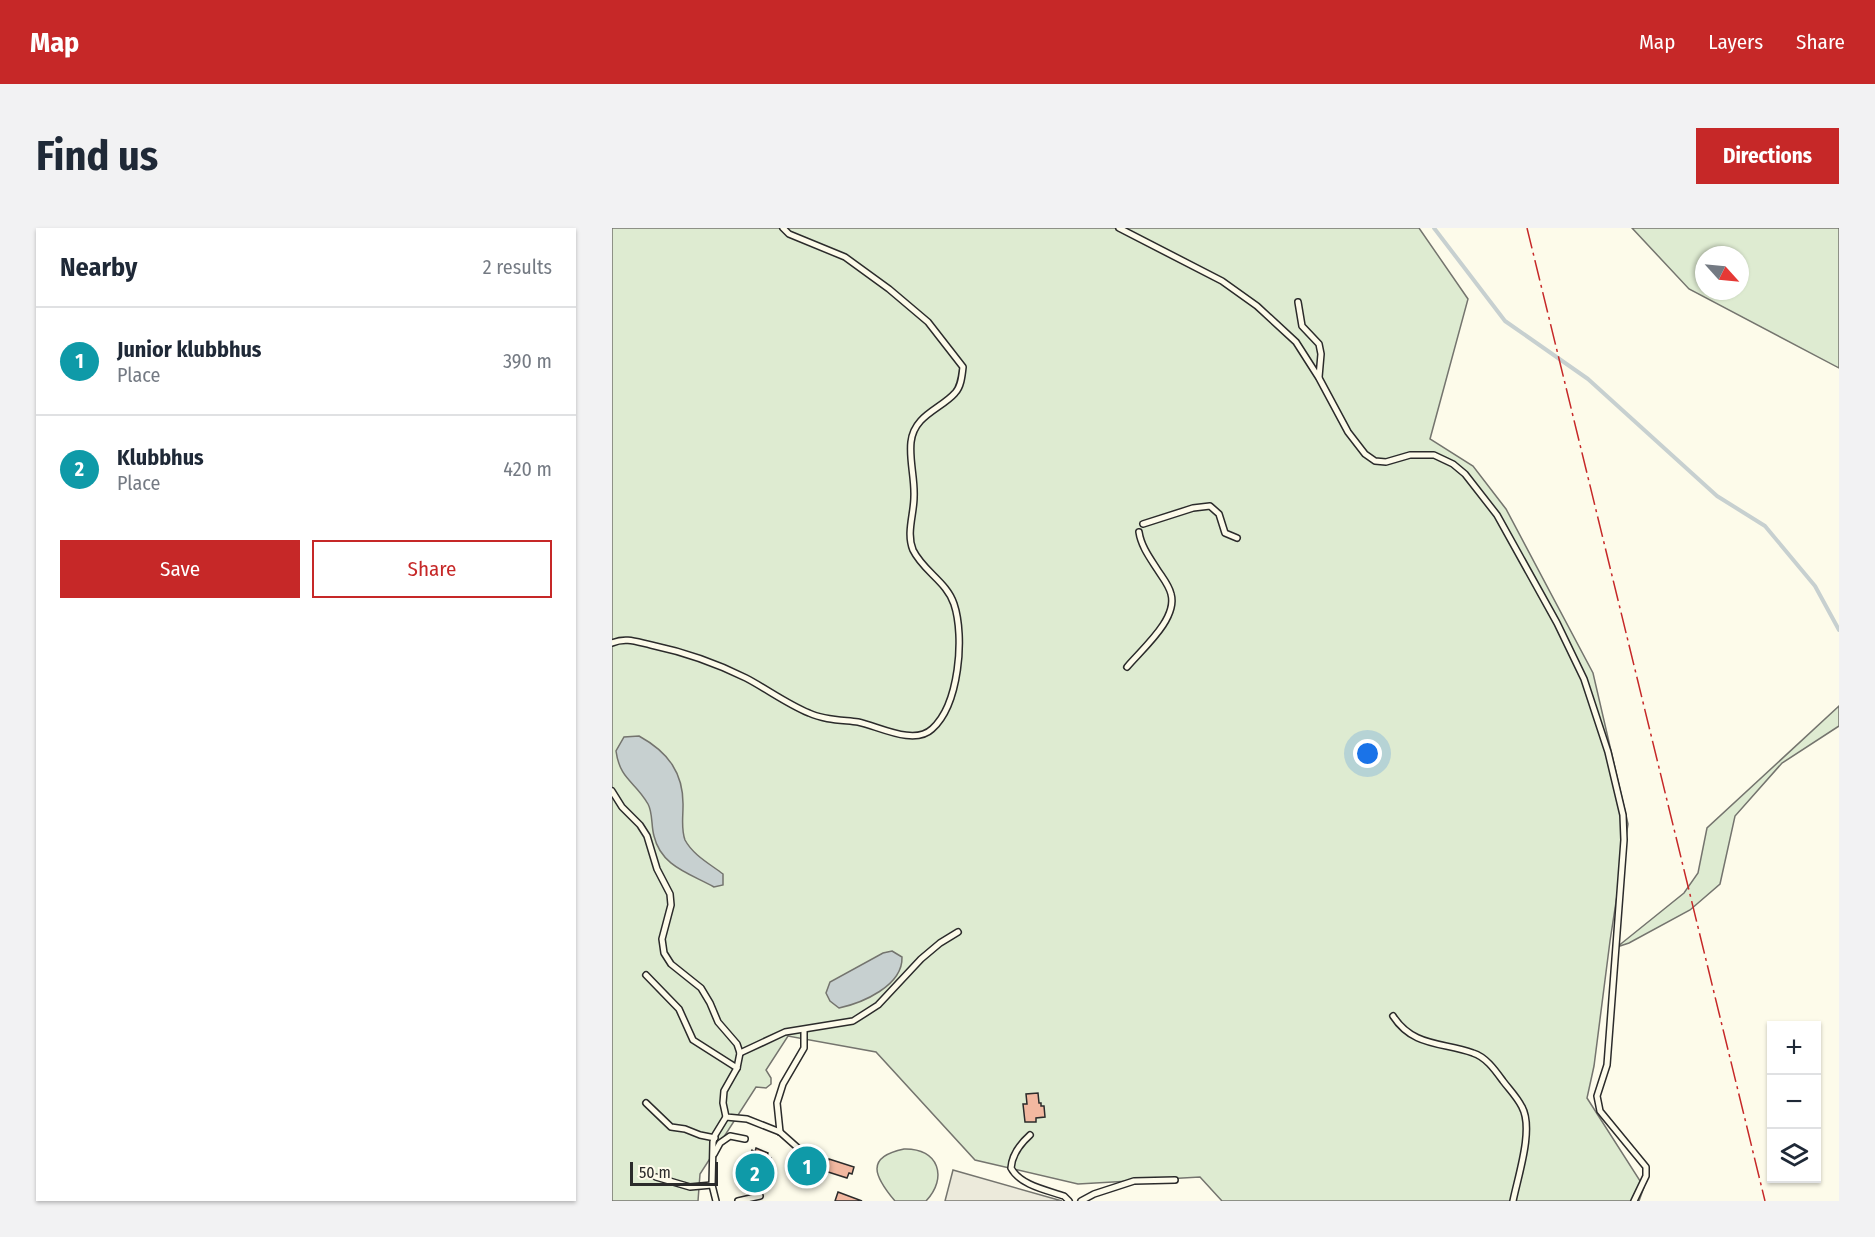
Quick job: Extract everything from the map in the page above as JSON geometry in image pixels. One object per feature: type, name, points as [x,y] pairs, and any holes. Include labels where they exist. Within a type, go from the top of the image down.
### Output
[{"type":"lane","points":[[612,642],[623,638],[668,648],[710,662],[746,678],[812,715],[862,723],[899,735],[917,735],[930,731],[941,719],[948,704],[957,675],[960,647],[954,604],[942,583],[924,566],[913,551],[910,536],[915,498],[911,441],[919,422],[936,406],[956,393],[963,367],[928,322],[889,289],[846,257],[789,234],[783,228]]},
{"type":"lane","points":[[1119,228],[1222,282],[1257,306],[1296,342],[1319,378],[1347,432],[1365,454],[1375,461],[1386,462],[1410,455],[1434,455],[1453,464],[1465,474],[1497,515],[1557,623],[1584,679],[1610,762],[1623,815],[1624,840],[1607,1065],[1597,1096],[1600,1111],[1646,1167],[1646,1176],[1634,1201]]},
{"type":"lane","points":[[1298,302],[1302,326],[1318,344],[1321,354],[1319,378]]},
{"type":"lane","points":[[1143,524],[1193,508],[1210,506],[1219,514],[1225,533],[1237,538]]},
{"type":"lane","points":[[1127,667],[1160,629],[1169,615],[1172,602],[1169,587],[1145,549],[1139,532]]},
{"type":"lane","points":[[612,791],[622,807],[640,825],[647,836],[657,869],[670,894],[671,905],[662,939],[664,953],[671,964],[701,988],[718,1022],[737,1044],[740,1053],[737,1068],[723,1092],[726,1117],[715,1138],[712,1185],[716,1201]]},
{"type":"lane","points":[[740,1053],[785,1032],[853,1021],[878,1005],[921,959],[958,932]]},
{"type":"lane","points":[[646,975],[679,1009],[693,1040],[737,1068]]},
{"type":"lane","points":[[1393,1016],[1400,1027],[1409,1034],[1434,1044],[1475,1053],[1490,1064],[1523,1108],[1528,1128],[1514,1201]]},
{"type":"lane","points":[[780,1132],[777,1103],[783,1084],[804,1048],[804,1030]]},
{"type":"lane","points":[[646,1103],[671,1127],[715,1138]]},
{"type":"lane","points":[[726,1117],[747,1119],[780,1132],[798,1148],[819,1159]]},
{"type":"lane","points":[[1030,1135],[1014,1155],[1011,1168],[1014,1174],[1023,1181],[1064,1196],[1069,1201]]},
{"type":"lane","points":[[713,1159],[720,1143],[726,1138],[735,1136],[745,1139]]},
{"type":"lane","points":[[656,1177],[690,1187],[712,1185]]},
{"type":"lane","points":[[1081,1201],[1094,1194],[1134,1181],[1175,1180]]},
{"type":"lane","points":[[738,1201],[760,1196]]},
{"type":"green space","points":[[612,228],[1419,228],[1468,299],[1430,439],[1473,466],[1506,509],[1593,673],[1628,824],[1594,1066],[1587,1098],[1644,1187],[1639,1201],[1222,1201],[1200,1177],[1078,1184],[975,1160],[876,1052],[788,1036],[766,1070],[771,1078],[771,1084],[766,1088],[756,1087],[700,1174],[698,1201],[612,1201]]},
{"type":"green space","points":[[1632,228],[1839,228],[1839,368],[1710,300],[1749,300],[1749,246],[1695,246],[1695,292],[1689,289]]},
{"type":"green space","points":[[1839,706],[1839,726],[1782,763],[1735,816],[1720,884],[1690,910],[1629,943],[1617,947],[1684,893],[1698,873],[1707,828]]},
{"type":"green space","points":[[904,1149],[925,1153],[936,1166],[937,1183],[926,1201],[895,1201],[878,1176],[878,1162],[883,1157]]},
{"type":"shaded area","points":[[639,736],[658,749],[672,765],[681,784],[683,795],[685,840],[697,855],[723,874],[723,885],[714,887],[686,873],[669,862],[663,855],[653,832],[650,808],[624,774],[618,761],[616,751],[624,737]]},
{"type":"shaded area","points":[[892,951],[902,957],[901,967],[889,985],[880,992],[848,1006],[839,1008],[830,1001],[826,993],[830,982],[883,953]]},
{"type":"shaded area","points":[[953,1170],[1062,1201],[945,1201]]},
{"type":"building","points":[[1038,1093],[1039,1103],[1044,1106],[1045,1117],[1036,1118],[1036,1122],[1025,1122],[1023,1104],[1027,1104],[1026,1094]]},
{"type":"building","points":[[756,1148],[768,1153],[767,1157],[771,1158],[768,1165],[771,1167],[765,1182],[762,1180],[755,1194],[746,1190],[748,1183],[739,1180],[752,1150],[755,1152]]},
{"type":"building","points":[[802,1158],[815,1162],[812,1174],[808,1173],[808,1176],[801,1175],[802,1172],[798,1171]]},
{"type":"building","points":[[829,1159],[854,1167],[852,1174],[849,1173],[847,1178],[825,1171]]},
{"type":"building","points":[[838,1192],[862,1201],[835,1201]]},
{"type":"waterway","points":[[1434,228],[1505,321],[1588,379],[1717,496],[1765,526],[1815,586],[1839,630]]},
{"type":"power","points":[[1527,228],[1765,1201]]},
{"type":"place","name":"Junior klubbhus","points":[[807,1166]]},
{"type":"place","name":"Klubbhus","points":[[755,1173]]}]
